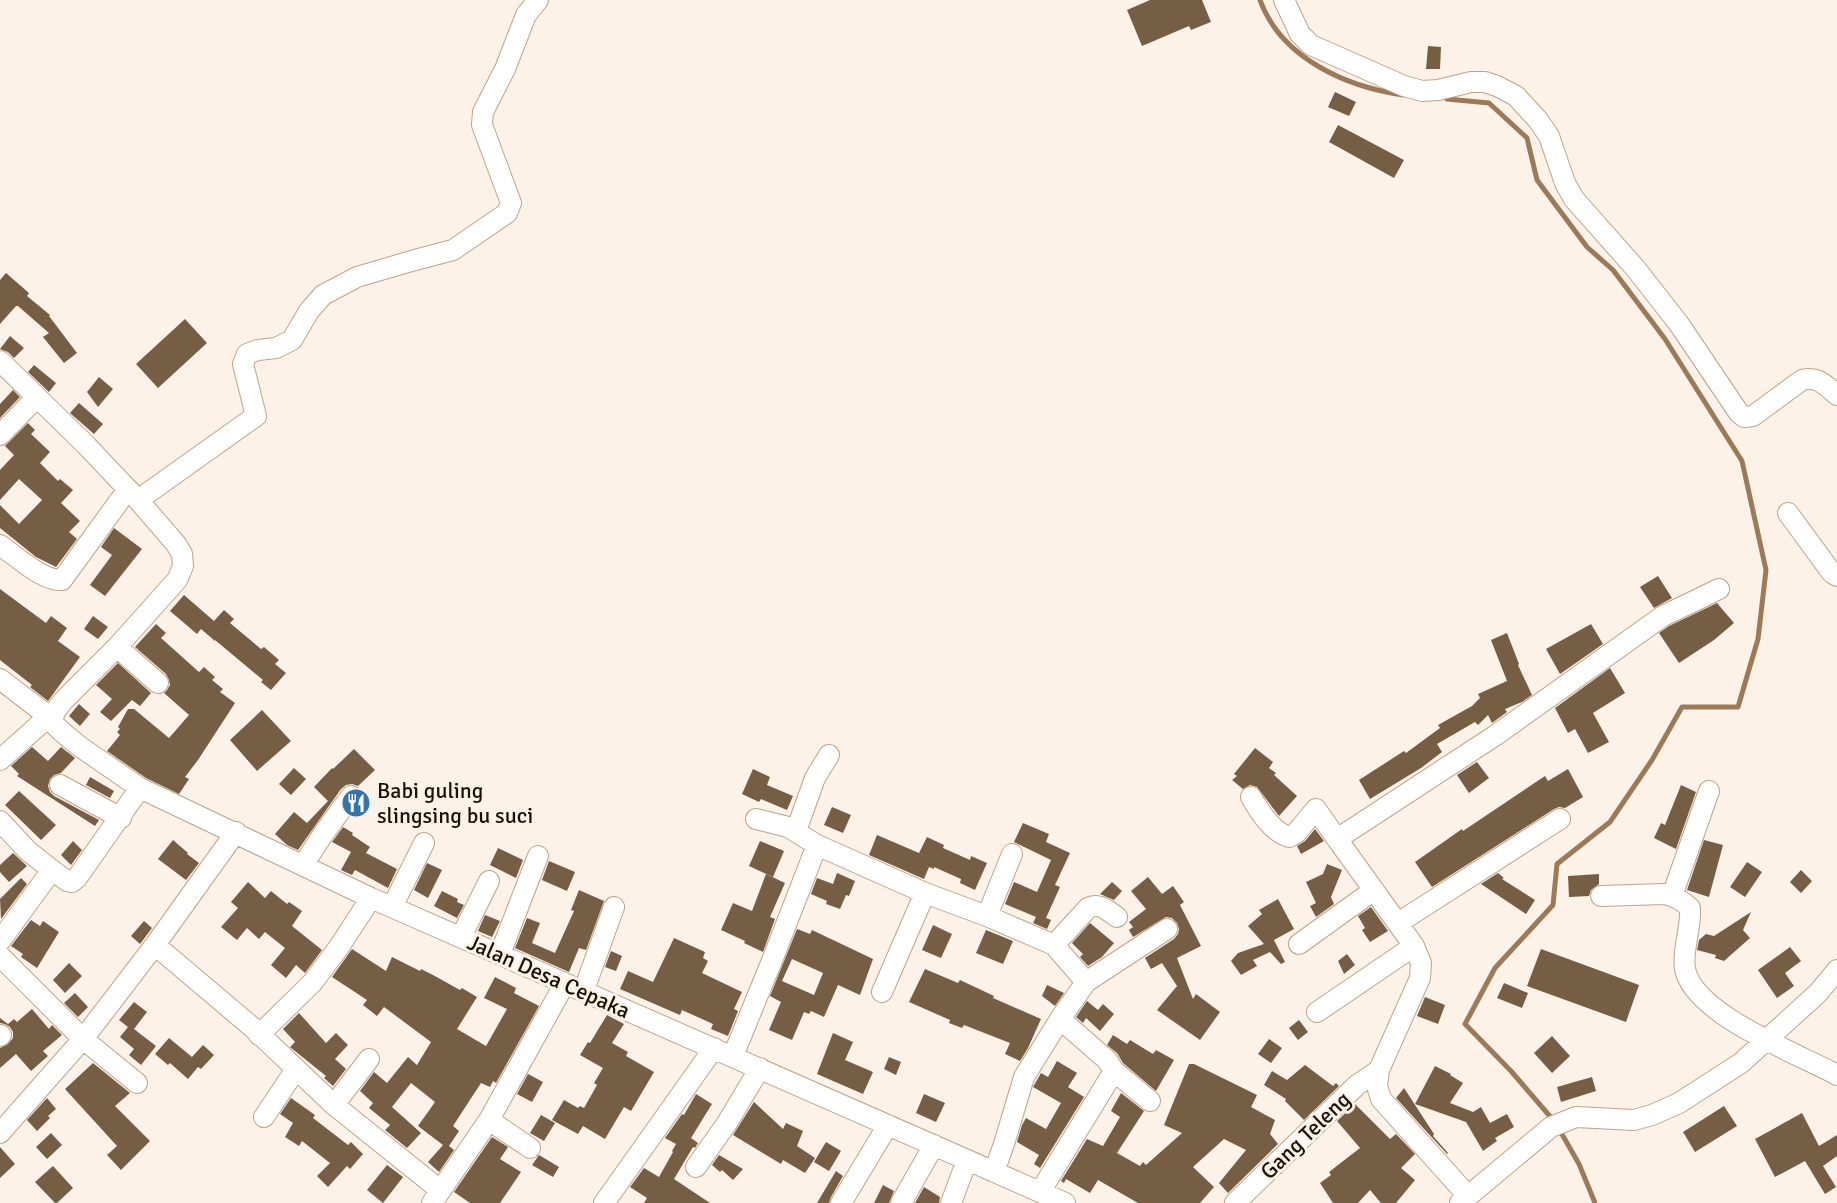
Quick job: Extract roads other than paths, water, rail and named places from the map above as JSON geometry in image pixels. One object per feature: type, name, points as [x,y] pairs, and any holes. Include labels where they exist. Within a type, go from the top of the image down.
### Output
[{"type":"street","points":[[0,545],[45,576],[58,581],[62,580],[133,494],[256,416],[243,364],[248,354],[258,350],[276,348],[292,340],[309,311],[323,295],[357,278],[453,250],[507,213],[511,203],[482,125],[483,112],[505,69],[526,15],[538,0]]},
{"type":"street","points":[[1284,0],[1300,34],[1311,45],[1404,86],[1422,91],[1438,90],[1470,82],[1485,82],[1516,96],[1549,136],[1565,183],[1574,199],[1636,269],[1679,324],[1736,410],[1744,417],[1753,416],[1802,380],[1811,378],[1819,380],[1837,395]]},
{"type":"street","points":[[0,361],[133,494],[176,544],[182,554],[183,566],[177,580],[117,647],[63,701],[50,718],[0,760]]},
{"type":"street","points":[[0,435],[37,397]]},
{"type":"street","points":[[1788,513],[1832,573],[1837,576]]},
{"type":"street","points":[[1337,839],[1496,735],[1663,616],[1719,589]]},
{"type":"street","points":[[117,647],[158,682]]},
{"type":"street","name":"Jalan Desa Cepaka","points":[[0,679],[50,718],[79,746],[140,788],[371,898],[1065,1203]]},
{"type":"street","points":[[796,831],[815,778],[830,755]]},
{"type":"street","points":[[60,785],[121,818]]},
{"type":"street","points":[[0,821],[28,851],[67,881],[72,882],[121,818],[140,788]]},
{"type":"street","points":[[1672,896],[1709,791]]},
{"type":"street","points":[[303,866],[351,796]]},
{"type":"street","points":[[1251,796],[1262,815],[1289,837],[1296,833],[1316,809],[1414,946],[1421,963],[1420,978],[1378,1070],[1377,1086],[1381,1100],[1470,1198],[1551,1127],[1576,1117],[1634,1120],[1653,1115],[1679,1103],[1741,1064],[1818,993],[1837,970]]},
{"type":"street","points":[[756,819],[788,827],[816,844],[925,893],[987,916],[1054,945],[1086,982]]},
{"type":"street","points":[[1398,923],[1560,819]]},
{"type":"street","points":[[4,1119],[82,1039],[155,945],[236,832]]},
{"type":"street","points":[[392,907],[424,843]]},
{"type":"street","points":[[733,1056],[816,844]]},
{"type":"street","points":[[987,916],[1012,854]]},
{"type":"street","points":[[500,954],[538,856]]},
{"type":"street","points":[[0,941],[52,870]]},
{"type":"street","points":[[461,937],[489,880]]},
{"type":"street","points":[[1299,944],[1374,890]]},
{"type":"street","points":[[882,992],[925,893]]},
{"type":"street","points":[[1601,896],[1664,894],[1680,899],[1690,908],[1684,960],[1688,980],[1702,998],[1727,1018],[1837,1075]]},
{"type":"street","points":[[259,1035],[313,982],[371,898]]},
{"type":"street","points":[[1054,945],[1092,906],[1100,906],[1117,917]]},
{"type":"street","points":[[584,990],[614,907]]},
{"type":"street","points":[[994,1172],[1024,1077],[1086,982],[1167,929]]},
{"type":"street","points":[[155,945],[259,1035],[436,1197],[489,1120],[565,983]]},
{"type":"street","points":[[1317,1012],[1414,946]]},
{"type":"street","points":[[0,956],[82,1039],[137,1083]]},
{"type":"street","points":[[1060,1019],[1107,1060],[1114,1071],[1150,1101]]},
{"type":"street","points":[[604,1203],[714,1048]]},
{"type":"street","points":[[334,1105],[369,1059]]},
{"type":"street","points":[[696,1167],[727,1123],[760,1068]]},
{"type":"street","points":[[264,1117],[296,1069]]},
{"type":"street","name":"Gang Teleng","points":[[1235,1203],[1357,1085],[1378,1070]]},
{"type":"street","points":[[1040,1192],[1114,1071]]},
{"type":"street","points":[[489,1120],[530,1148]]},
{"type":"street","points":[[842,1203],[888,1125]]},
{"type":"street","points":[[901,1203],[934,1145]]},
{"type":"street","points":[[951,1203],[967,1160]]},
{"type":"waterway","points":[[1260,0],[1270,20],[1283,38],[1318,66],[1360,85],[1404,95]]},
{"type":"waterway","points":[[1447,99],[1489,103],[1527,138],[1537,180],[1587,247],[1613,270],[1665,339],[1742,461],[1766,570],[1758,639],[1738,707],[1682,707],[1652,760],[1610,822],[1557,864],[1553,905],[1495,968],[1465,1024],[1511,1071],[1554,1121]]},
{"type":"waterway","points":[[1559,1129],[1579,1164],[1595,1203]]},
{"type":"place","name":"Babi guling slingsing bu suci","points":[[356,803]]}]
